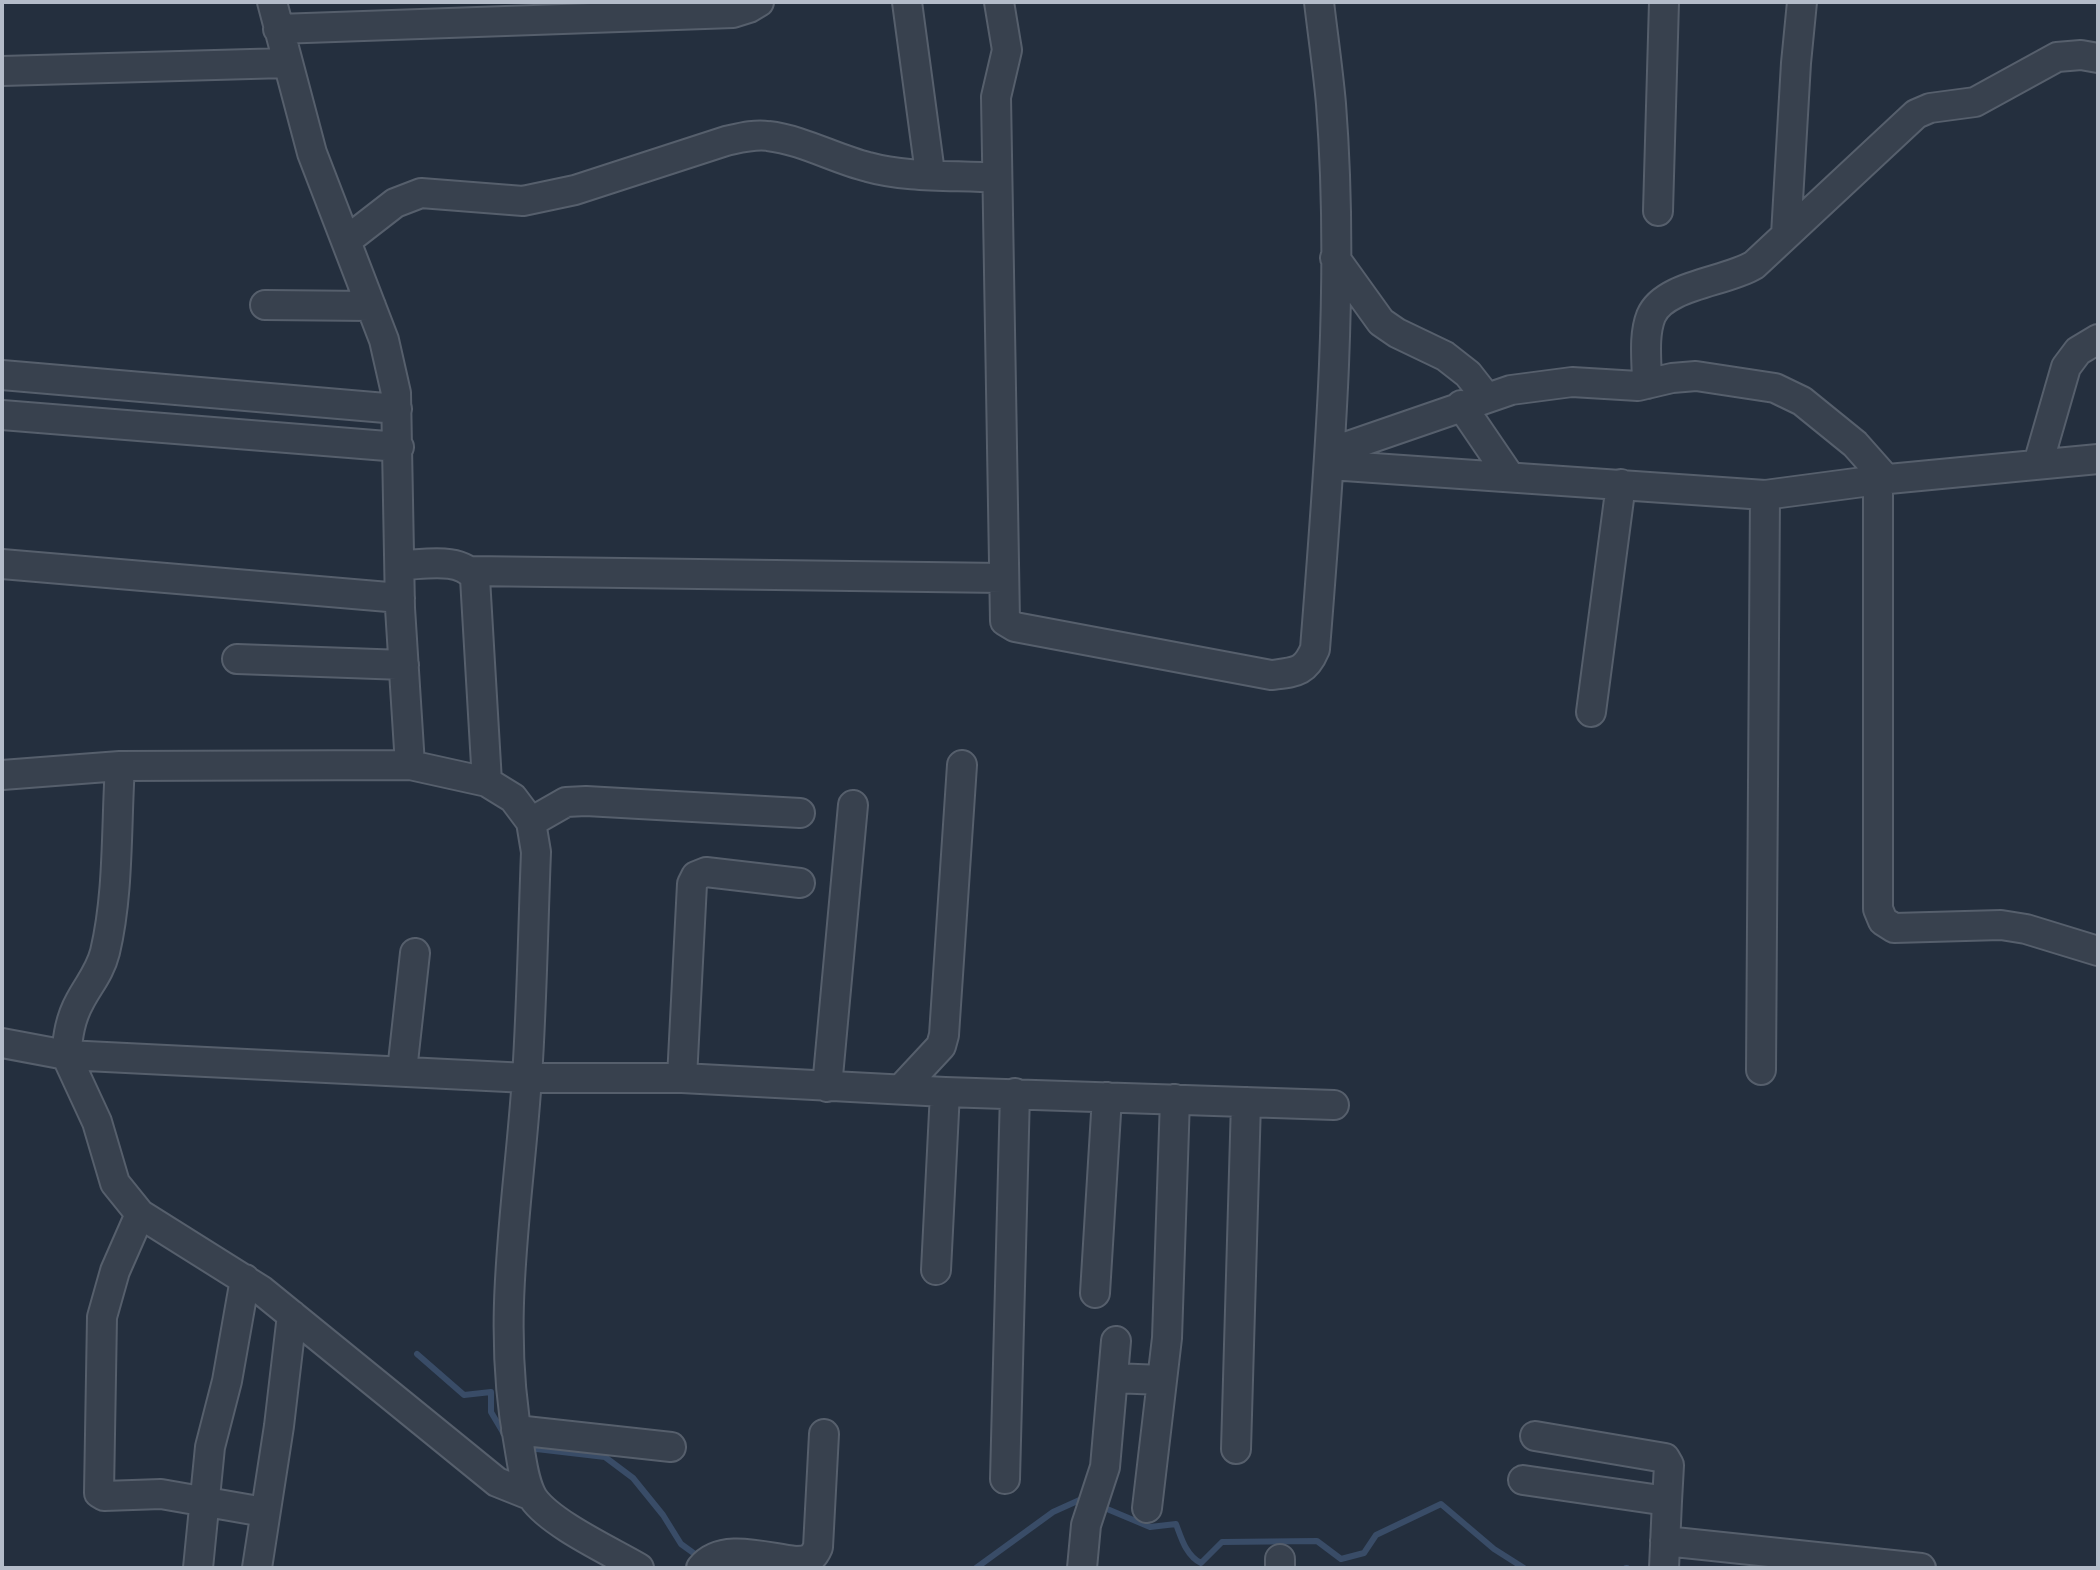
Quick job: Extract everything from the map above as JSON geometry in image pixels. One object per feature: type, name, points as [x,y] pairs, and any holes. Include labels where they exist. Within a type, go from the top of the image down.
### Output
[{"type":"street","points":[[272,2],[312,153],[384,340],[396,393],[400,598],[410,765]]},
{"type":"street","points":[[278,29],[733,13],[759,2]]},
{"type":"street","points":[[907,2],[930,173]]},
{"type":"street","points":[[999,2],[1007,44],[997,84],[1005,621],[1015,627],[1271,675],[1296,672],[1309,663],[1315,649],[1330,458],[1335,258],[1331,104],[1319,2]]},
{"type":"street","points":[[1658,211],[1664,2]]},
{"type":"street","points":[[1786,235],[1802,2]]},
{"type":"street","points":[[1647,384],[1650,317],[1657,306],[1666,297],[1680,291],[1744,271],[1766,255],[1916,114],[1930,108],[1975,102],[2057,57],[2081,55],[2098,58]]},
{"type":"street","points":[[2,71],[286,63]]},
{"type":"street","points":[[346,241],[395,203],[421,193],[523,201],[575,190],[749,136],[766,135],[787,140],[890,172],[997,178]]},
{"type":"street","points":[[1335,258],[1381,322],[1445,356],[1468,374],[1474,401],[1510,477]]},
{"type":"street","points":[[265,305],[371,306]]},
{"type":"street","points":[[2038,464],[2066,367],[2078,351],[2098,339]]},
{"type":"street","points":[[2,375],[397,409]]},
{"type":"street","points":[[1330,458],[1474,401],[1556,382],[1630,387],[1696,376],[1775,388],[1802,401],[1855,444],[1882,480],[1878,909],[1883,921],[1894,928],[2001,925],[2026,929],[2098,951]]},
{"type":"street","points":[[2,415],[399,447]]},
{"type":"street","points":[[1330,458],[1510,477],[1765,495],[2098,459]]},
{"type":"street","points":[[1591,712],[1621,484]]},
{"type":"street","points":[[1761,1070],[1765,495]]},
{"type":"street","points":[[2,564],[400,598]]},
{"type":"street","points":[[400,565],[453,564],[471,571],[1003,578]]},
{"type":"street","points":[[471,571],[475,578],[487,782]]},
{"type":"street","points":[[237,659],[404,665]]},
{"type":"street","points":[[2,775],[120,766],[410,765],[487,782],[513,798],[531,822],[536,852],[527,1078],[507,1312],[507,1349],[517,1436],[528,1485],[549,1515],[639,1568]]},
{"type":"street","points":[[901,1089],[941,1046],[944,1035],[962,765]]},
{"type":"street","points":[[120,766],[106,950],[95,980],[74,1013],[68,1031],[66,1055],[97,1122],[111,1173],[125,1198],[140,1214],[245,1279],[497,1482],[528,1485]]},
{"type":"street","points":[[531,822],[566,802],[586,801],[800,813]]},
{"type":"street","points":[[827,1087],[853,805]]},
{"type":"street","points":[[682,1078],[692,884],[696,876],[706,872],[800,883]]},
{"type":"street","points":[[402,1071],[415,953]]},
{"type":"street","points":[[2,1043],[66,1055],[527,1078],[682,1078],[945,1092],[1334,1105]]},
{"type":"street","points":[[936,1270],[945,1092]]},
{"type":"street","points":[[1005,1479],[1015,1093]]},
{"type":"street","points":[[1095,1293],[1107,1097]]},
{"type":"street","points":[[1147,1508],[1167,1338],[1175,1099]]},
{"type":"street","points":[[1236,1449],[1246,1102]]},
{"type":"street","points":[[140,1214],[115,1271],[102,1317],[99,1491],[104,1496],[161,1494],[264,1512]]},
{"type":"street","points":[[198,1568],[210,1447],[227,1381],[245,1279]]},
{"type":"street","points":[[265,1566],[264,1512],[279,1426],[292,1315]]},
{"type":"street","points":[[1082,1568],[1093,1505],[1105,1467],[1116,1341]]},
{"type":"street","points":[[1113,1378],[1162,1380]]},
{"type":"street","points":[[705,1563],[729,1553],[795,1561],[806,1561],[814,1556],[818,1547],[824,1434]]},
{"type":"street","points":[[517,1436],[671,1447]]},
{"type":"street","points":[[1535,1436],[1665,1458],[1669,1465],[1664,1555],[1921,1568]]},
{"type":"street","points":[[1523,1480],[1667,1501]]},
{"type":"waterway","points":[[417,1354],[464,1395],[491,1392],[491,1412],[507,1439]]},
{"type":"waterway","points":[[528,1448],[605,1457],[633,1478],[663,1515],[681,1544],[699,1557]]},
{"type":"waterway","points":[[976,1568],[1053,1512],[1084,1498],[1087,1500]]},
{"type":"waterway","points":[[1100,1506],[1150,1527],[1176,1524],[1188,1551],[1201,1563],[1222,1542],[1317,1541],[1341,1559],[1364,1553],[1376,1535],[1441,1504],[1494,1549],[1524,1568]]}]
